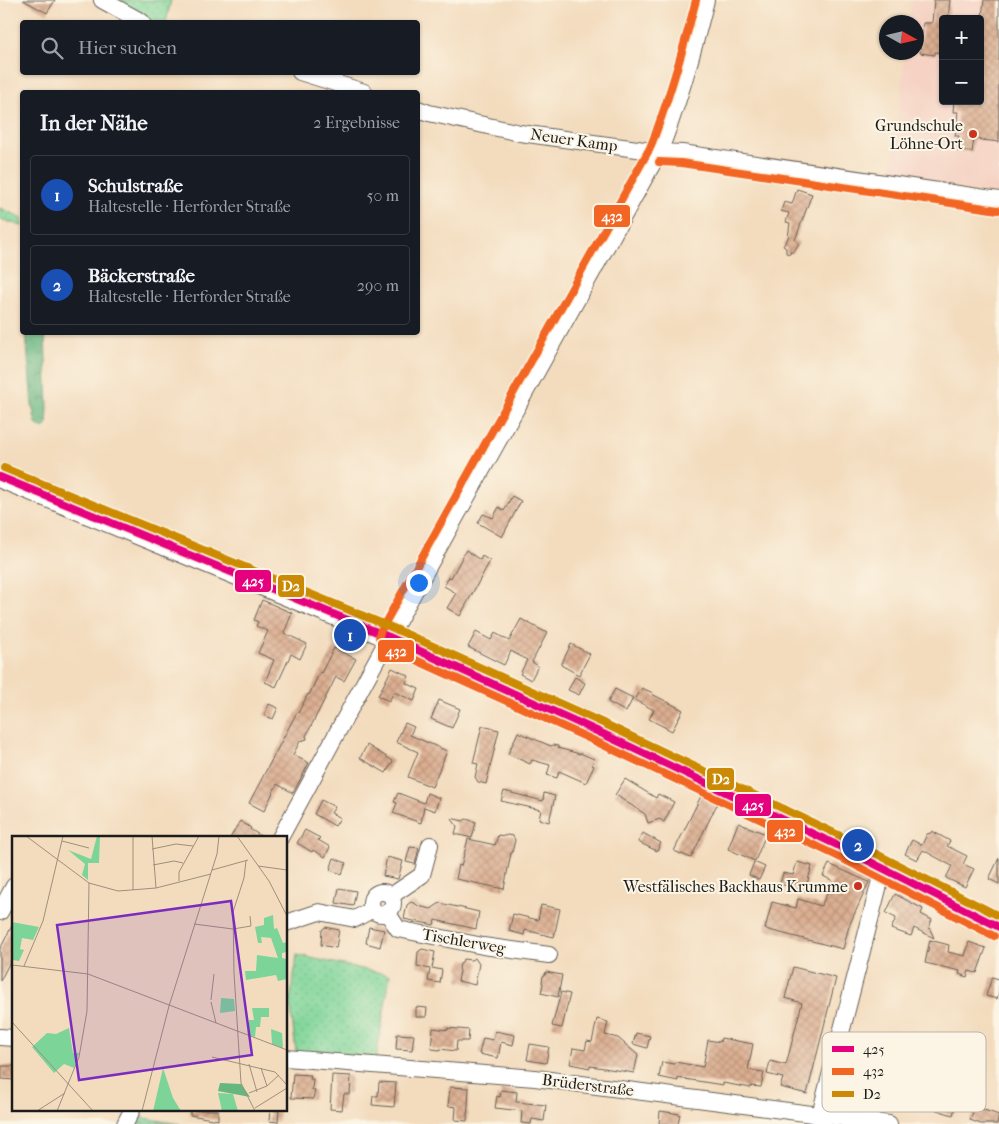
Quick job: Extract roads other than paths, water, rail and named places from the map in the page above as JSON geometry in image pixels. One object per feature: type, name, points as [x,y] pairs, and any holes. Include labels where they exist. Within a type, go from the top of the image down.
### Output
[{"type":"main road","points":[[0,476],[389,637],[601,733],[841,848],[999,928]]},
{"type":"street","points":[[102,0],[138,20]]},
{"type":"street","points":[[281,836],[389,637],[659,152],[686,76],[706,0]]},
{"type":"street","points":[[310,75],[358,90]]},
{"type":"street","name":"Neuer Kamp","points":[[420,110],[520,133],[659,152],[682,153],[999,200]]},
{"type":"street","points":[[288,922],[319,912],[355,919],[390,909],[393,900],[391,896],[422,875],[430,845]]},
{"type":"street","points":[[842,1032],[882,869]]},
{"type":"street","points":[[0,912],[12,890]]},
{"type":"street","name":"Tischlerweg","points":[[380,911],[398,929],[483,946],[549,955]]},
{"type":"street","name":"Brüderstraße","points":[[288,1058],[535,1078],[820,1119],[888,1124]]},
{"type":"street","points":[[125,1124],[131,1112]]},
{"type":"place","name":"Grundschule Löhne-Ort","points":[[973,134]]},
{"type":"place","name":"Schulstraße","points":[[350,635]]},
{"type":"place","name":"Bäckerstraße","points":[[858,845]]},
{"type":"place","name":"Westfälisches Backhaus Krumme","points":[[858,886]]}]
